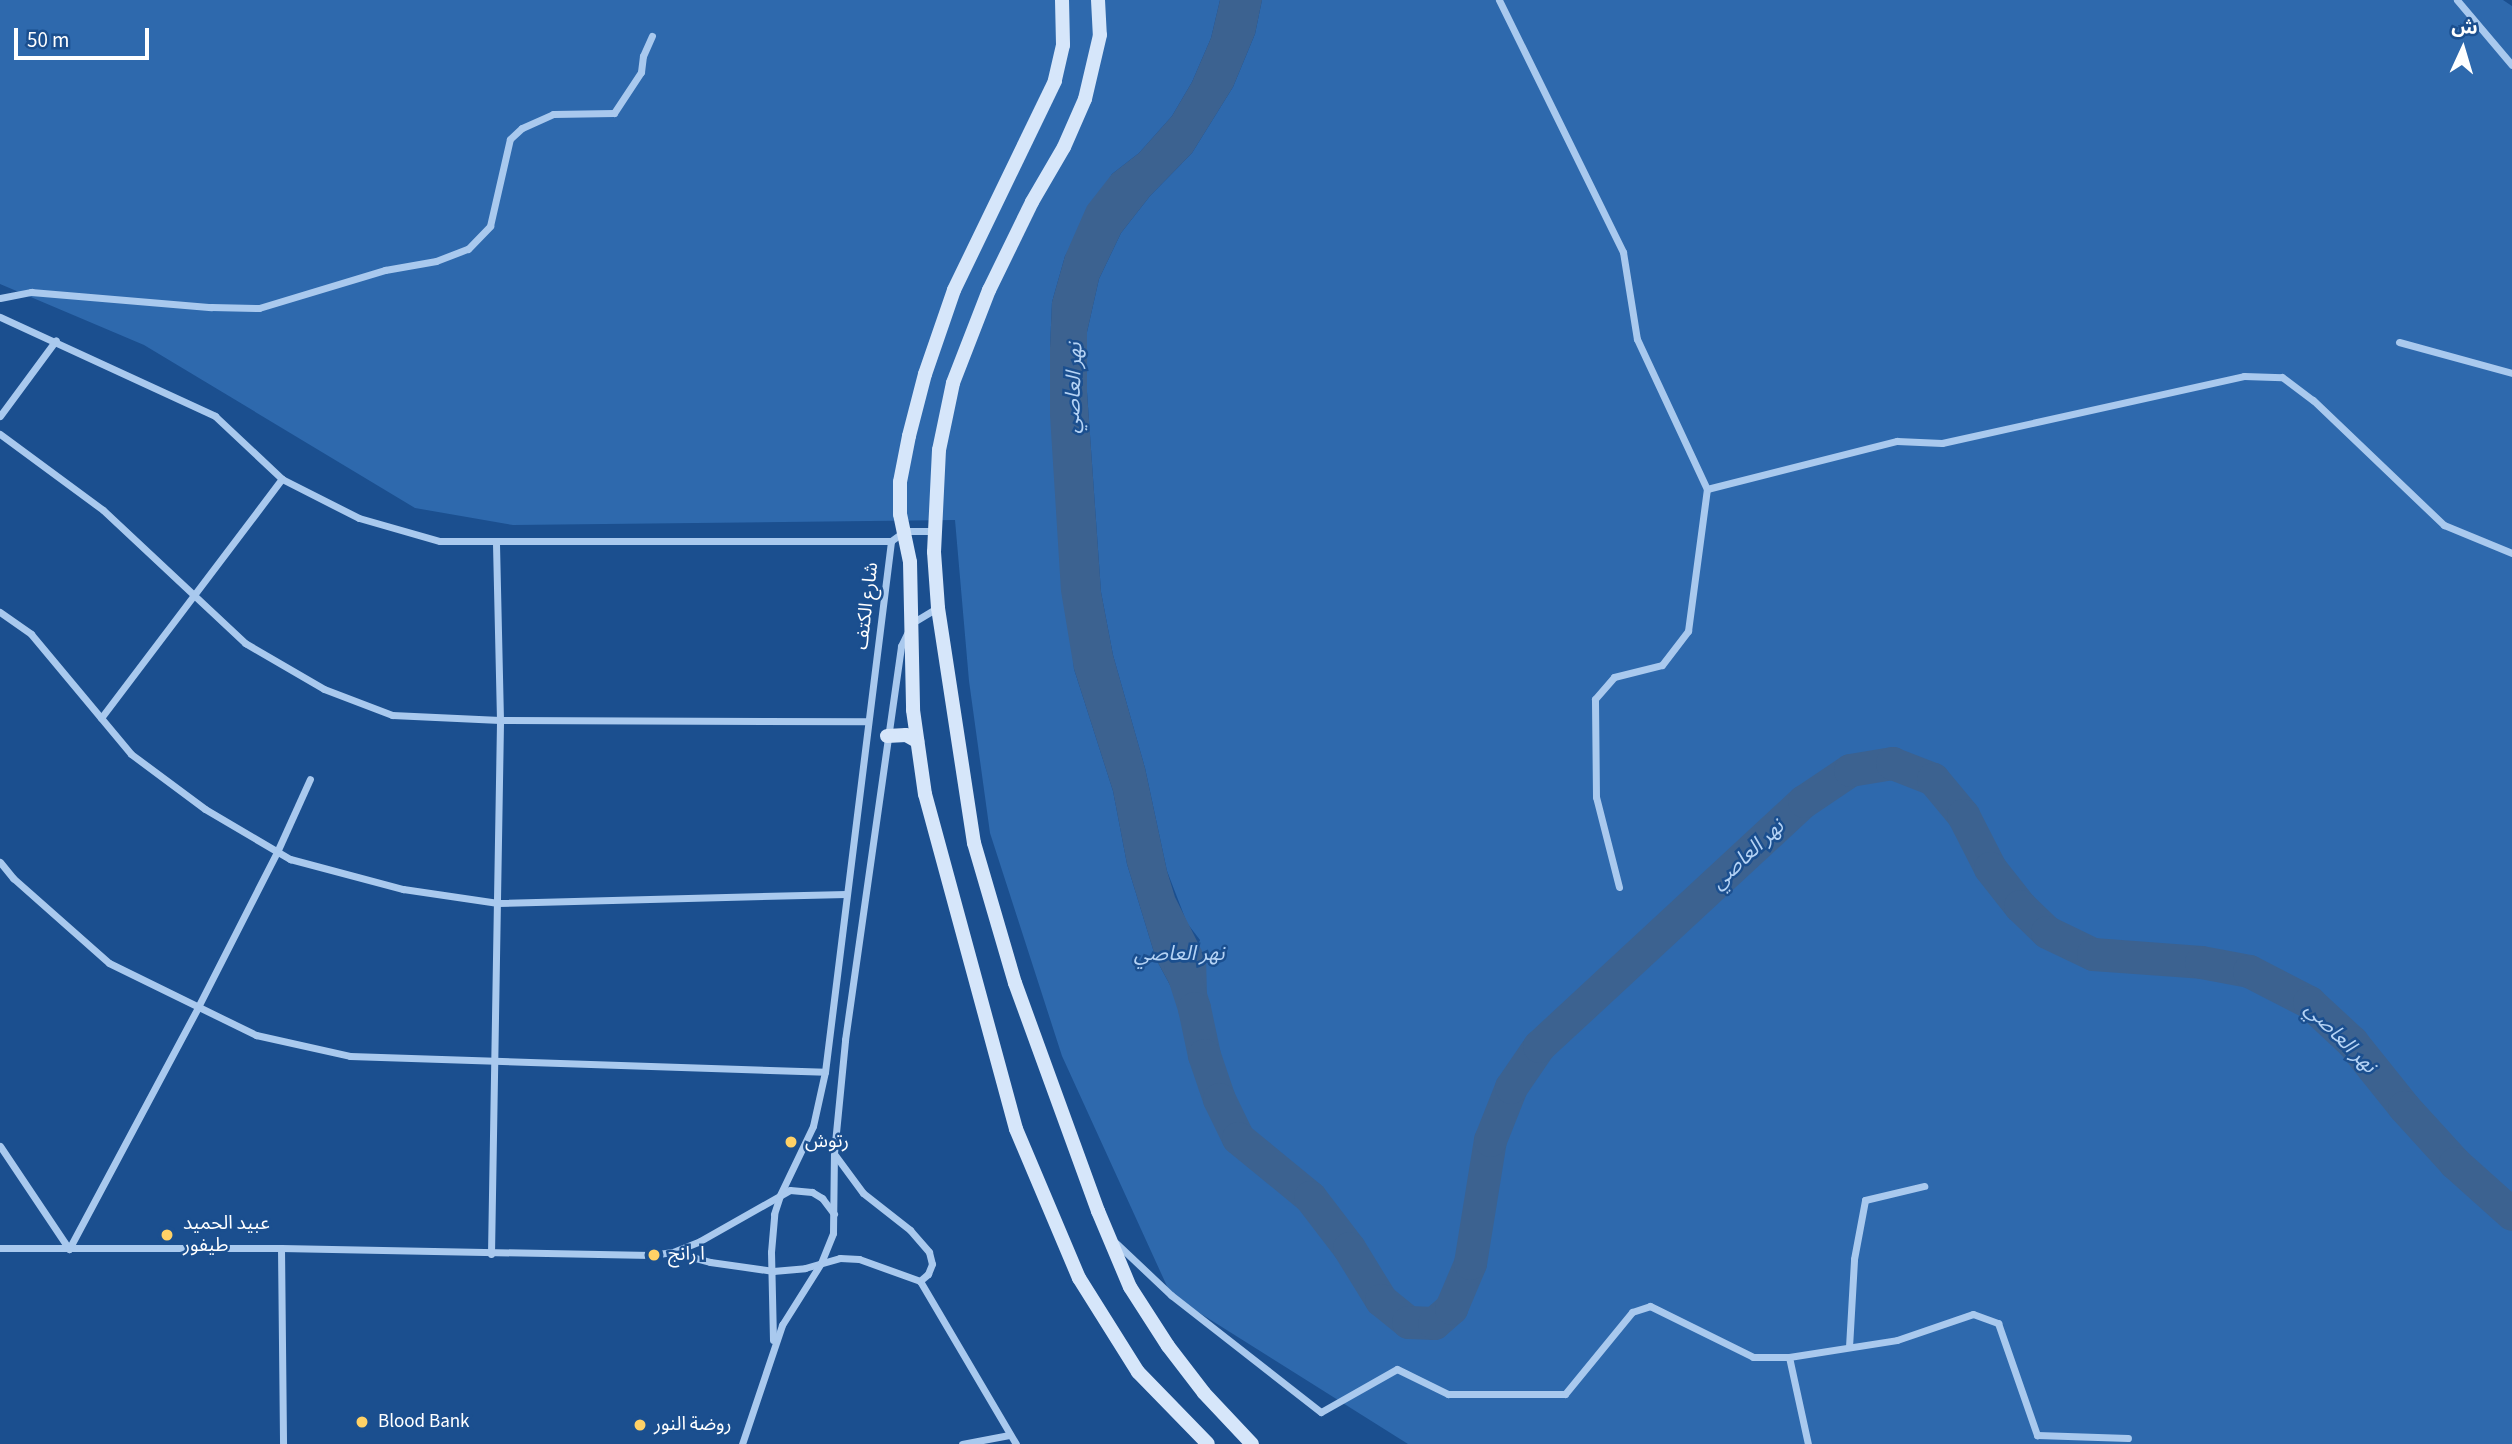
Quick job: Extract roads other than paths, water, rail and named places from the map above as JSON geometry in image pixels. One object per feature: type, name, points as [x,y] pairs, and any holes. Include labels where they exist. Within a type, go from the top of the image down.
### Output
[{"type":"main road","points":[[1062,0],[1063,45],[1055,80],[954,290],[925,374],[900,482],[900,514],[910,562],[913,710],[925,794],[1016,1129],[1079,1278],[1138,1372],[1208,1444]]},
{"type":"main road","points":[[1098,0],[1100,35],[1085,99],[1064,147],[1032,202],[989,290],[953,383],[939,450],[934,531],[938,608],[974,843],[1015,983],[1109,1237],[1130,1287],[1168,1346],[1204,1392],[1252,1444]]},
{"type":"main road","points":[[887,736],[906,735],[917,741]]},
{"type":"street","points":[[1499,0],[1623,252],[1637,339],[1707,489],[1689,631],[1662,665],[1614,677],[1594,699],[1596,797],[1619,887]]},
{"type":"street","points":[[2458,0],[2512,65]]},
{"type":"street","points":[[0,298],[31,292],[211,307],[260,307],[457,253],[468,248],[490,226],[510,139],[522,128],[553,114],[614,113],[642,72],[643,56],[652,36]]},
{"type":"street","points":[[0,317],[56,340],[215,416],[282,479],[359,518],[440,541],[891,541]]},
{"type":"street","points":[[0,416],[56,340]]},
{"type":"street","points":[[2399,342],[2512,373]]},
{"type":"street","points":[[1707,489],[1897,441],[1942,443],[2244,376],[2282,377],[2313,400],[2444,525],[2512,553]]},
{"type":"street","points":[[0,433],[103,510],[245,643],[324,689],[392,715],[500,720],[868,721]]},
{"type":"street","points":[[101,718],[282,479]]},
{"type":"street","points":[[905,531],[934,531]]},
{"type":"street","name":"شارع الكتف","points":[[780,1195],[813,1126],[825,1072],[891,541],[905,531]]},
{"type":"street","points":[[491,1254],[500,720],[496,543]]},
{"type":"street","points":[[742,1444],[772,1350],[793,1303],[821,1263],[833,1233],[834,1153],[845,1040],[901,646],[912,623],[938,608]]},
{"type":"street","points":[[0,612],[31,634],[131,754],[205,809],[290,859],[403,888],[498,903],[846,894]]},
{"type":"street","points":[[69,1249],[198,1007],[277,852],[310,779]]},
{"type":"street","points":[[0,862],[13,878],[109,963],[256,1035],[350,1056],[495,1063],[825,1072]]},
{"type":"street","points":[[0,1146],[69,1249]]},
{"type":"street","points":[[834,1153],[863,1193],[910,1230],[929,1252],[932,1264],[928,1274],[920,1280]]},
{"type":"street","points":[[1849,1347],[1854,1259],[1865,1200],[1923,1186]]},
{"type":"street","points":[[0,1248],[281,1248],[651,1255],[673,1252],[726,1228],[790,1191],[812,1192],[830,1206],[835,1216]]},
{"type":"street","points":[[772,1350],[772,1233],[780,1195]]},
{"type":"street","points":[[1109,1237],[1171,1295],[1321,1412],[1397,1368],[1448,1394],[1565,1394],[1632,1312],[1650,1306],[1753,1357],[1789,1357],[1898,1340],[1973,1314],[1998,1323],[2037,1435],[2129,1438]]},
{"type":"street","points":[[281,1248],[284,1444]]},
{"type":"street","points":[[673,1252],[710,1262],[773,1271],[797,1270],[840,1258],[859,1259],[920,1280],[1016,1444]]},
{"type":"street","points":[[1789,1357],[1808,1444]]},
{"type":"street","points":[[962,1444],[1009,1435]]},
{"type":"water","name":"نهر العاصي","points":[[1220,0],[1262,0],[1255,34],[1233,87],[1192,153],[1150,196],[1121,233],[1099,279],[1087,332],[1087,392],[1101,592],[1113,655],[1145,768],[1167,871],[1175,897],[1206,959],[1207,995],[1194,1008],[1177,998],[1156,959],[1127,864],[1113,791],[1074,669],[1061,591],[1050,415],[1050,348],[1052,302],[1065,256],[1087,206],[1112,174],[1139,153],[1172,116],[1192,82],[1211,38]]},
{"type":"waterway","name":"نهر العاصي","points":[[1180,964],[1194,1008],[1204,1055],[1219,1099],[1238,1138],[1310,1197],[1349,1248],[1381,1300],[1408,1322],[1434,1323],[1451,1308],[1470,1263],[1490,1140],[1511,1087],[1539,1046],[1804,801],[1850,770],[1892,763],[1933,779],[1963,815],[1990,868],[2020,906],[2047,932],[2093,954],[2201,962],[2249,971],[2309,1002],[2352,1042],[2404,1107],[2455,1163],[2512,1214]]},
{"type":"place","name":"رتوش","points":[[791,1142]]},
{"type":"place","name":"عبيد الحميد طيفور","points":[[167,1235]]},
{"type":"place","name":"ا رانج","points":[[654,1255]]},
{"type":"place","name":"Blood Bank","points":[[362,1422]]},
{"type":"place","name":"روضة النور","points":[[640,1425]]}]
